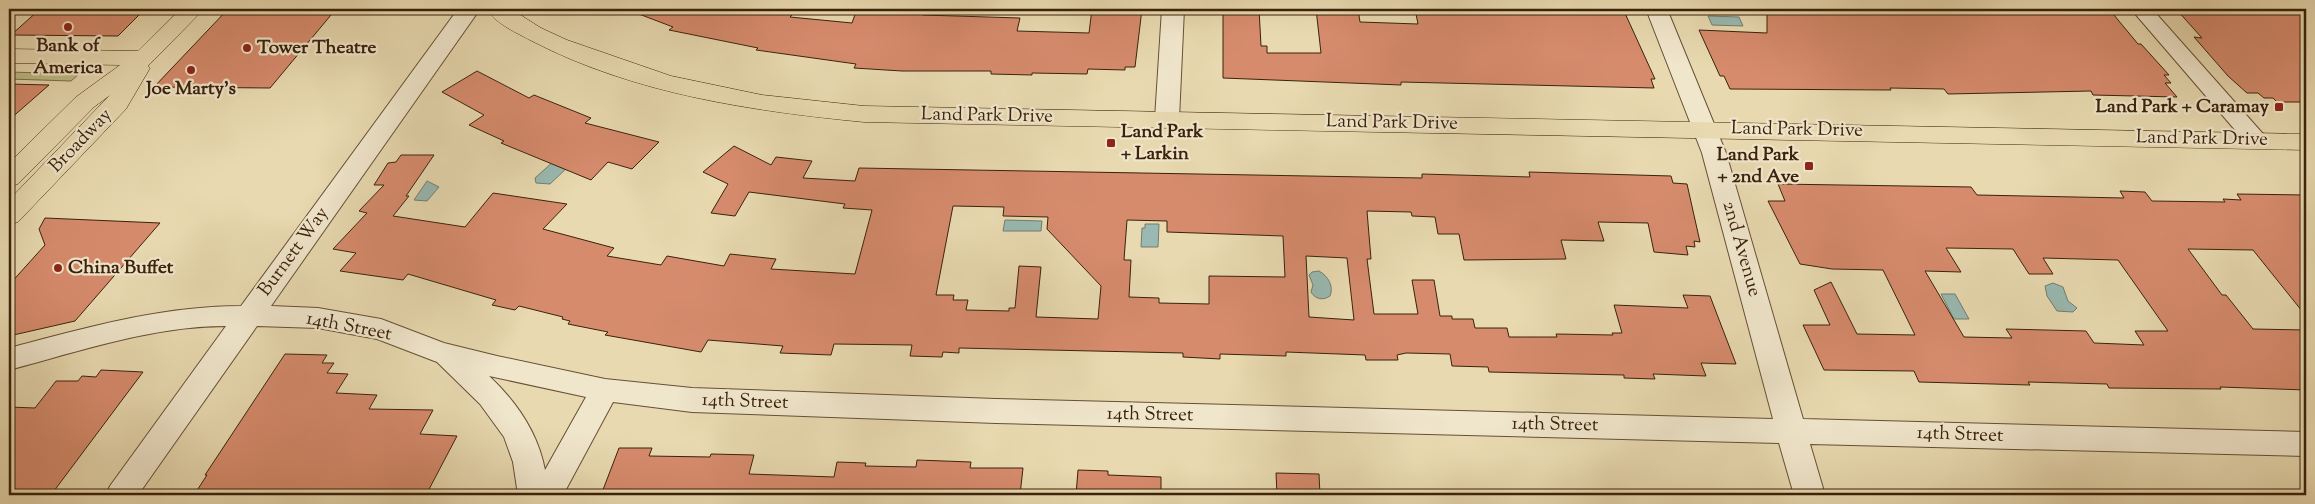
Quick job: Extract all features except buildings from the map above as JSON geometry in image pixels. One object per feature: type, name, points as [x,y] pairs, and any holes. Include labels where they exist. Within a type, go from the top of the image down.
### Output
[{"type":"main road","name":"Broadway","points":[[9,178],[84,102],[144,58],[193,9]]},
{"type":"main road","name":"Land Park Drive","points":[[497,9],[510,19],[548,40],[577,53],[670,85],[744,101],[864,114],[1706,128],[2306,142]]},
{"type":"main road","points":[[9,56],[144,58]]},
{"type":"main road","name":"Broadway","points":[[9,216],[117,104],[144,58]]},
{"type":"street","name":"Burnett Way","points":[[121,495],[468,9]]},
{"type":"street","points":[[1167,119],[1172,9]]},
{"type":"street","name":"2nd Avenue","points":[[1657,9],[1706,128],[1809,495]]},
{"type":"street","points":[[2141,9],[2256,140]]},
{"type":"street","name":"14th Street","points":[[9,359],[80,339],[143,326],[202,318],[249,315],[318,318],[382,329],[438,352],[497,367],[606,390],[692,400],[996,411],[2306,444]]},
{"type":"street","points":[[438,352],[477,380],[503,412],[522,443],[533,495]]},
{"type":"street","points":[[547,495],[606,390]]},
{"type":"shaded area","points":[[9,72],[79,74],[71,81],[9,79]]},
{"type":"water","points":[[1708,16],[1739,17],[1743,26],[1712,25]]},
{"type":"water","points":[[555,160],[570,165],[550,184],[536,183],[535,178]]},
{"type":"water","points":[[427,181],[439,187],[427,201],[414,200]]},
{"type":"water","points":[[1005,220],[1042,221],[1041,231],[1003,231]]},
{"type":"water","points":[[1145,224],[1159,224],[1158,247],[1141,247],[1142,228],[1145,228]]},
{"type":"water","points":[[1319,271],[1327,278],[1331,285],[1330,296],[1322,299],[1317,298],[1311,292],[1313,285],[1309,275],[1312,272]]},
{"type":"water","points":[[2053,283],[2063,287],[2068,301],[2077,308],[2073,312],[2057,311],[2047,296],[2045,286]]},
{"type":"water","points":[[1941,294],[1955,294],[1969,319],[1954,319]]},
{"type":"place","name":"Bank of America","points":[[68,27]]},
{"type":"place","name":"Tower Theatre","points":[[247,48]]},
{"type":"place","name":"Joe Marty's","points":[[191,70]]},
{"type":"place","name":"Land Park + Caramay","points":[[2279,107]]},
{"type":"place","name":"Land Park + Larkin","points":[[1111,143]]},
{"type":"place","name":"Land Park + 2nd Ave","points":[[1809,166]]},
{"type":"place","name":"China Buffet","points":[[58,268]]}]
